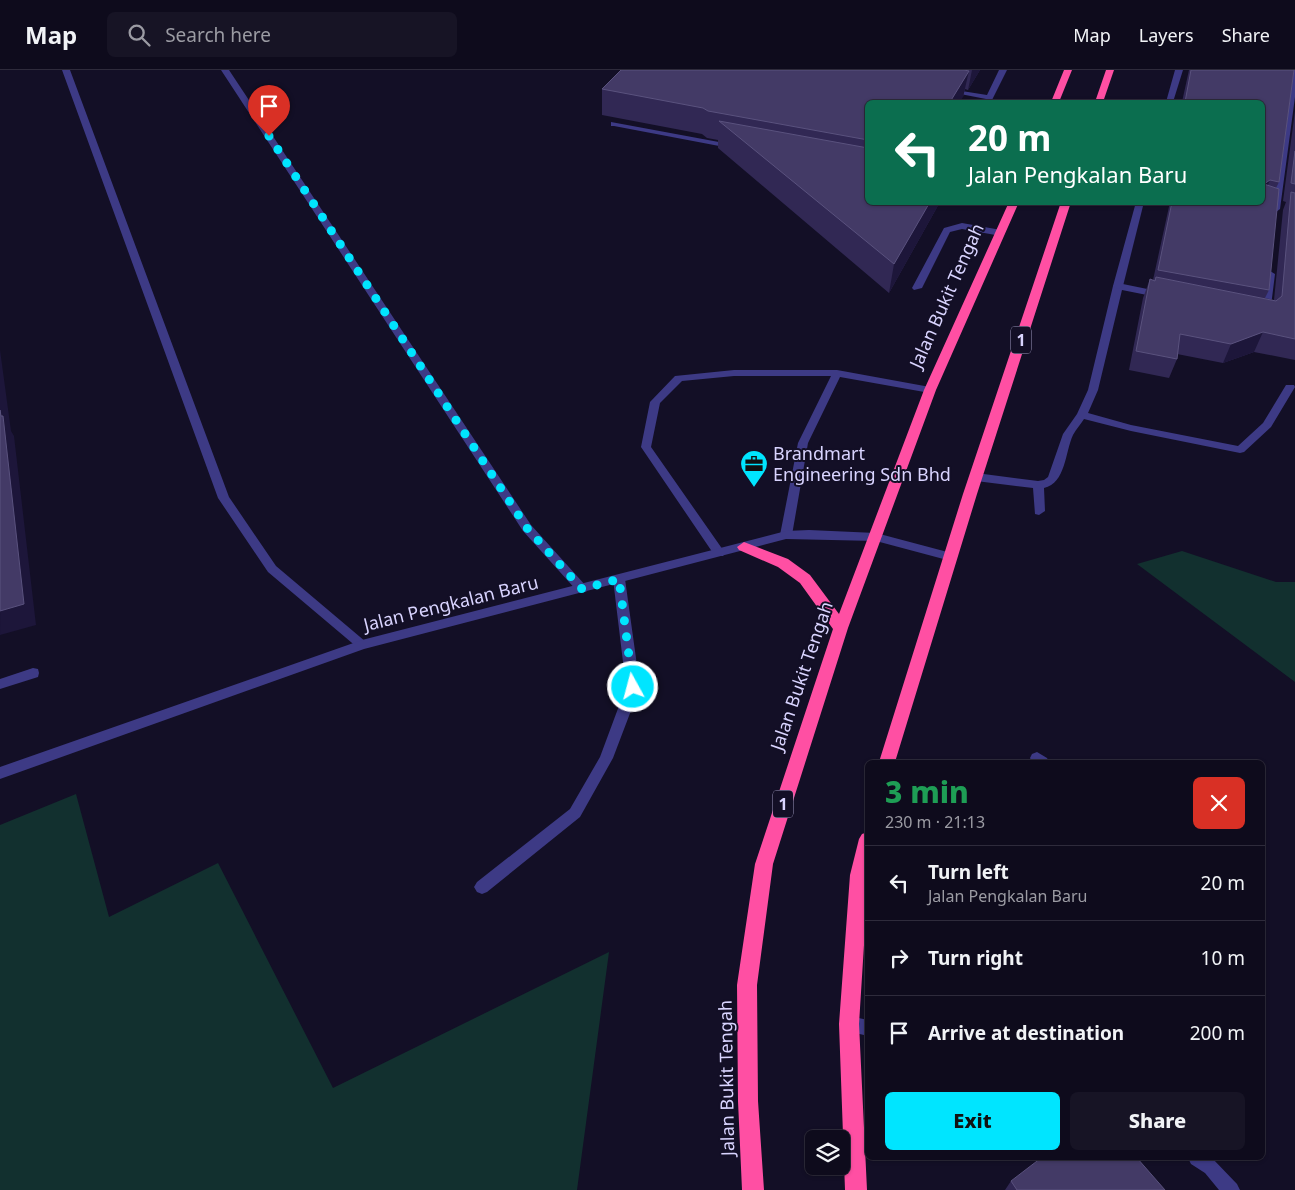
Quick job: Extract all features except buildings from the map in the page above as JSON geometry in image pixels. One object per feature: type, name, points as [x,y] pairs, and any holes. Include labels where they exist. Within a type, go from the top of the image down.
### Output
[{"type":"highway","points":[[1056,100],[1068,70]]},
{"type":"highway","points":[[1100,100],[1110,70]]},
{"type":"highway","name":"Jalan Bukit Tengah","points":[[753,1190],[748,1102],[747,985],[764,864],[841,628],[930,390],[1013,205]]},
{"type":"highway","name":"1","points":[[887,760],[976,477],[1065,205]]},
{"type":"highway","points":[[744,547],[783,563],[805,579],[841,628]]},
{"type":"highway","points":[[856,1190],[859,874],[865,851]]},
{"type":"street","points":[[66,70],[224,498],[272,569],[362,645]]},
{"type":"street","points":[[225,70],[527,528],[582,589]]},
{"type":"street","points":[[942,90],[989,100],[1003,70]]},
{"type":"street","points":[[1170,100],[1179,70]]},
{"type":"street","points":[[1277,207],[1295,70]]},
{"type":"street","points":[[614,124],[741,148]]},
{"type":"street","points":[[976,477],[1038,485],[1048,483],[1052,478],[1068,434],[1082,415],[1093,390],[1139,205]]},
{"type":"street","points":[[917,288],[947,230],[962,226],[1001,233]]},
{"type":"street","points":[[1257,313],[1266,315],[1271,269]]},
{"type":"street","points":[[1118,286],[1174,297]]},
{"type":"street","points":[[718,553],[646,447],[654,402],[678,378],[734,373],[838,373],[930,390]]},
{"type":"street","points":[[786,535],[803,443],[838,373]]},
{"type":"street","points":[[1082,415],[1131,428],[1240,450],[1267,425],[1290,387]]},
{"type":"street","points":[[1038,485],[1038,511]]},
{"type":"street","name":"Jalan Pengkalan Baru","points":[[0,773],[362,645],[786,535],[809,534],[876,537],[951,557]]},
{"type":"street","points":[[482,887],[575,813],[606,758],[633,687],[619,579]]},
{"type":"street","points":[[0,684],[33,673]]},
{"type":"street","points":[[1200,1160],[1210,1167],[1231,1190]]},
{"type":"green space","points":[[1182,551],[1276,582],[1295,582],[1295,682],[1137,564]]},
{"type":"green space","points":[[76,794],[109,917],[218,863],[333,1088],[609,952],[577,1190],[0,1190],[0,825]]},
{"type":"place","name":"Brandmart Engineering Sdn Bhd","points":[[754,488]]},
{"type":"route","points":[[269,136],[527,528],[582,589],[619,579],[633,687]]}]
